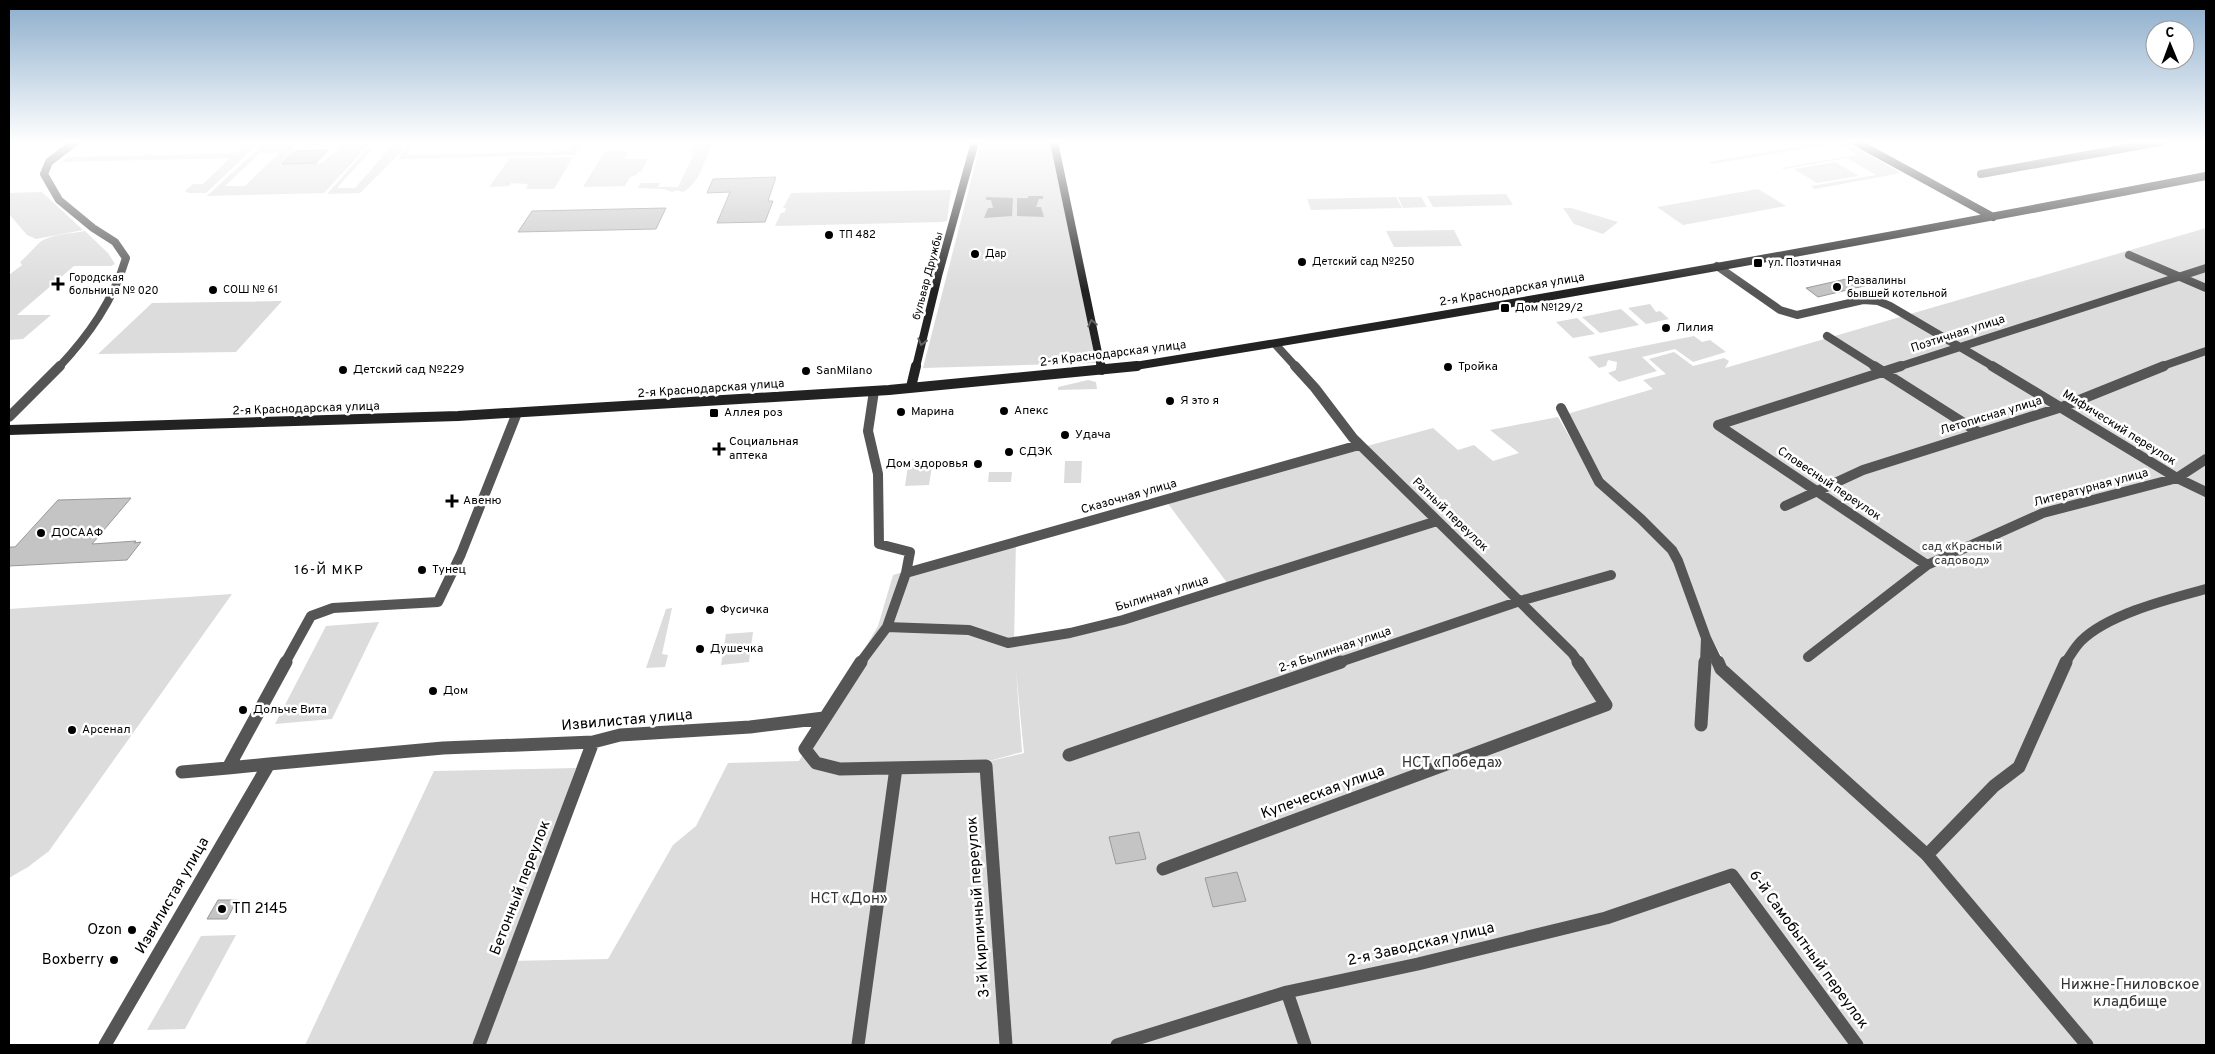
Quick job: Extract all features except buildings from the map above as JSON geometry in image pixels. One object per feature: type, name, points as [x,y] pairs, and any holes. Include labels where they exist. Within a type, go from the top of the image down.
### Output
[{"type":"street","points":[[9,417],[53,373],[103,314],[122,274],[126,258],[115,242],[93,228],[59,200],[54,191]]},
{"type":"street","name":"бульвар Дружбы","points":[[911,385],[961,191]]},
{"type":"street","points":[[1064,191],[1102,369]]},
{"type":"street","points":[[1945,191],[1992,217]]},
{"type":"street","name":"2-я Краснодарская улица","points":[[9,430],[212,425],[517,413],[874,391],[911,385],[1102,369],[1275,344],[1992,217],[2127,191]]},
{"type":"street","points":[[2129,255],[2206,288]]},
{"type":"street","name":"Мифический переулок","points":[[1718,266],[1788,314],[1797,315],[1863,300],[1878,301],[1890,306],[2062,407],[2177,478],[2206,492]]},
{"type":"street","name":"Поэтичная улица","points":[[1718,425],[2206,268]]},
{"type":"street","points":[[1827,336],[1978,432]]},
{"type":"street","name":"Ратный переулок","points":[[1275,344],[1315,388],[1359,445],[1572,653],[1606,705]]},
{"type":"street","name":"Летописная улица","points":[[1785,506],[1816,490],[1863,470],[1978,432],[2062,407],[2133,377],[2206,351]]},
{"type":"street","points":[[858,1045],[896,768],[840,768],[816,763],[805,749],[847,681],[887,627],[906,573],[910,552],[879,544],[878,474],[868,431],[874,391]]},
{"type":"street","points":[[1561,408],[1599,482],[1672,550],[1706,638],[1721,669],[1927,855],[2087,1045]]},
{"type":"street","points":[[228,768],[311,616],[333,608],[438,602],[461,554],[517,413]]},
{"type":"street","name":"Словесный переулок","points":[[1718,425],[1927,564]]},
{"type":"street","name":"Сказочная улица","points":[[906,573],[1359,445]]},
{"type":"street","name":"Литературная улица","points":[[1808,657],[1927,564],[2043,513],[2177,478],[2206,460]]},
{"type":"street","name":"Былинная улица","points":[[887,627],[969,630],[1008,643],[1070,633],[1123,620],[1437,521]]},
{"type":"street","name":"2-я Былинная улица","points":[[1068,755],[1520,601],[1611,575]]},
{"type":"street","points":[[1927,855],[1994,786],[2019,767],[2063,666],[2081,641],[2103,626],[2136,611],[2206,588]]},
{"type":"street","points":[[1701,725],[1706,638]]},
{"type":"street","name":"Купеческая улица","points":[[1163,869],[1606,705]]},
{"type":"street","name":"Извилистая улица","points":[[182,772],[443,748],[593,742],[620,735],[750,727],[824,718]]},
{"type":"street","name":"Бетонный переулок","points":[[479,1045],[593,742]]},
{"type":"street","name":"Извилистая улица","points":[[104,1045],[269,764]]},
{"type":"street","name":"3-й Кирпичный переулок","points":[[896,768],[986,766],[1006,1045]]},
{"type":"street","name":"2-я Заводская улица","points":[[1117,1045],[1287,992],[1418,964],[1606,918],[1732,874]]},
{"type":"street","name":"6-й Самобытный переулок","points":[[1732,874],[1857,1045]]},
{"type":"street","points":[[1287,992],[1305,1045]]},
{"type":"green space","points":[[185,191],[208,191],[206,193],[188,193]]},
{"type":"green space","points":[[212,191],[326,191],[324,193],[207,196]]},
{"type":"green space","points":[[330,191],[362,191],[360,193],[327,194]]},
{"type":"green space","points":[[951,191],[947,221],[942,222],[775,226],[781,213],[785,212],[786,208],[783,208],[791,193]]},
{"type":"green space","points":[[968,191],[1061,191],[1096,363],[923,368]]},
{"type":"green space","points":[[1746,191],[1762,191],[1786,206],[1683,225],[1657,207]]},
{"type":"green space","points":[[42,192],[83,230],[36,239],[27,235],[9,214],[9,193]]},
{"type":"green space","points":[[1506,194],[1513,205],[1433,207],[1427,196]]},
{"type":"green space","points":[[1396,197],[1402,208],[1311,210],[1307,199]]},
{"type":"green space","points":[[1398,197],[1421,197],[1427,207],[1403,208]]},
{"type":"green space","points":[[1563,208],[1571,208],[1618,222],[1603,234],[1574,224]]},
{"type":"green space","name":"сад «Красный садовод»","points":[[2206,228],[2206,1045],[2091,1045],[1932,857],[1729,671],[1706,627],[1679,554],[1601,481],[1567,414],[1653,389],[1643,380],[1666,374],[1649,359],[1674,352],[1693,366],[1724,358],[1729,361],[1725,368]]},
{"type":"green space","points":[[1454,230],[1462,246],[1394,247],[1386,231]]},
{"type":"green space","points":[[85,231],[108,253],[115,264],[111,266],[74,266],[17,315],[51,315],[23,339],[9,340],[9,275],[22,265],[20,262],[38,244],[47,238]]},
{"type":"green space","points":[[282,301],[236,352],[98,354],[152,303]]},
{"type":"green space","points":[[1650,304],[1656,312],[1660,311],[1669,319],[1646,324],[1628,308]]},
{"type":"green space","points":[[1621,309],[1639,325],[1600,333],[1582,317]]},
{"type":"green space","points":[[1577,318],[1595,334],[1573,338],[1556,322]]},
{"type":"green space","points":[[1694,336],[1702,342],[1710,340],[1726,352],[1693,362],[1675,349],[1642,357],[1657,371],[1619,382],[1608,373],[1616,370],[1617,362],[1608,360],[1606,366],[1599,368],[1588,357]]},
{"type":"green space","points":[[1088,380],[1096,382],[1097,389],[1058,390],[1058,387]]},
{"type":"green space","name":"НСТ «Победа»","points":[[1558,417],[1596,482],[1669,550],[1718,668],[1924,856],[2083,1045],[1009,1045],[990,761],[1024,753],[1016,671],[1022,752],[989,761],[1007,1045],[305,1045],[434,771],[576,768],[506,961],[608,959],[673,845],[696,826],[728,763],[799,761],[878,626],[893,575],[1016,539],[1014,646],[1102,630],[1231,588],[1166,501],[1433,428],[1458,450],[1474,445],[1493,461],[1519,453],[1490,430]]},
{"type":"green space","points":[[909,459],[933,459],[929,485],[905,486]]},
{"type":"green space","points":[[1065,461],[1082,461],[1081,483],[1064,483]]},
{"type":"green space","points":[[989,472],[1012,472],[1011,482],[988,482]]},
{"type":"green space","name":"Арсенал","points":[[232,594],[49,851],[28,867],[9,878],[9,609]]},
{"type":"green space","points":[[672,608],[662,654],[668,655],[665,667],[646,668],[666,609]]},
{"type":"green space","points":[[379,622],[332,719],[275,724],[326,626]]},
{"type":"green space","points":[[753,632],[749,662],[721,665],[726,634]]},
{"type":"green space","points":[[236,935],[185,1029],[147,1030],[201,936]]},
{"type":"shaded area","points":[[1028,196],[1043,196],[1043,199],[1039,199],[1036,207],[1041,207],[1044,217],[1017,216],[1017,198],[1028,198]]},
{"type":"shaded area","points":[[986,197],[1013,198],[1012,216],[984,218],[988,208],[993,208],[991,200],[986,200]]},
{"type":"place","name":"ТП 482","points":[[829,235]]},
{"type":"place","name":"Дар","points":[[975,254]]},
{"type":"place","name":"Детский сад №250","points":[[1302,262]]},
{"type":"place","name":"ул. Поэтичная","points":[[1758,263]]},
{"type":"place","name":"Городская больница № 020","points":[[58,284]]},
{"type":"place","name":"Развалины бывшей котельной","points":[[1837,287]]},
{"type":"place","name":"СОШ № 61","points":[[213,290]]},
{"type":"place","name":"Дом №129/2","points":[[1505,308]]},
{"type":"place","name":"Лилия","points":[[1666,328]]},
{"type":"place","name":"Тройка","points":[[1448,367]]},
{"type":"place","name":"Детский сад №229","points":[[343,370]]},
{"type":"place","name":"SanMilano","points":[[806,371]]},
{"type":"place","name":"Я это я","points":[[1170,401]]},
{"type":"place","name":"Апекс","points":[[1004,411]]},
{"type":"place","name":"Марина","points":[[901,412]]},
{"type":"place","name":"Аллея роз","points":[[714,413]]},
{"type":"place","name":"Удача","points":[[1065,435]]},
{"type":"place","name":"Социальная аптека","points":[[719,449]]},
{"type":"place","name":"СДЭК","points":[[1009,452]]},
{"type":"place","name":"Дом здоровья","points":[[978,464]]},
{"type":"place","name":"Авеню","points":[[452,501]]},
{"type":"place","name":"ДОСААФ","points":[[41,533]]},
{"type":"place","name":"Тунец","points":[[422,570]]},
{"type":"place","name":"Фусичка","points":[[710,610]]},
{"type":"place","name":"Душечка","points":[[700,649]]},
{"type":"place","name":"Дом","points":[[433,691]]},
{"type":"place","name":"Дольче Вита","points":[[243,710]]},
{"type":"place","name":"Арсенал","points":[[72,730]]},
{"type":"place","name":"ТП 2145","points":[[222,909]]},
{"type":"place","name":"Ozon","points":[[132,930]]},
{"type":"place","name":"Boxberry","points":[[114,960]]},
{"type":"district","name":"16-Й МКР","points":[[329,570]]},
{"type":"park label","name":"НСТ «Дон»","points":[[849,899]]},
{"type":"park label","name":"Нижне-Гниловское кладбище","points":[[2130,994]]}]
